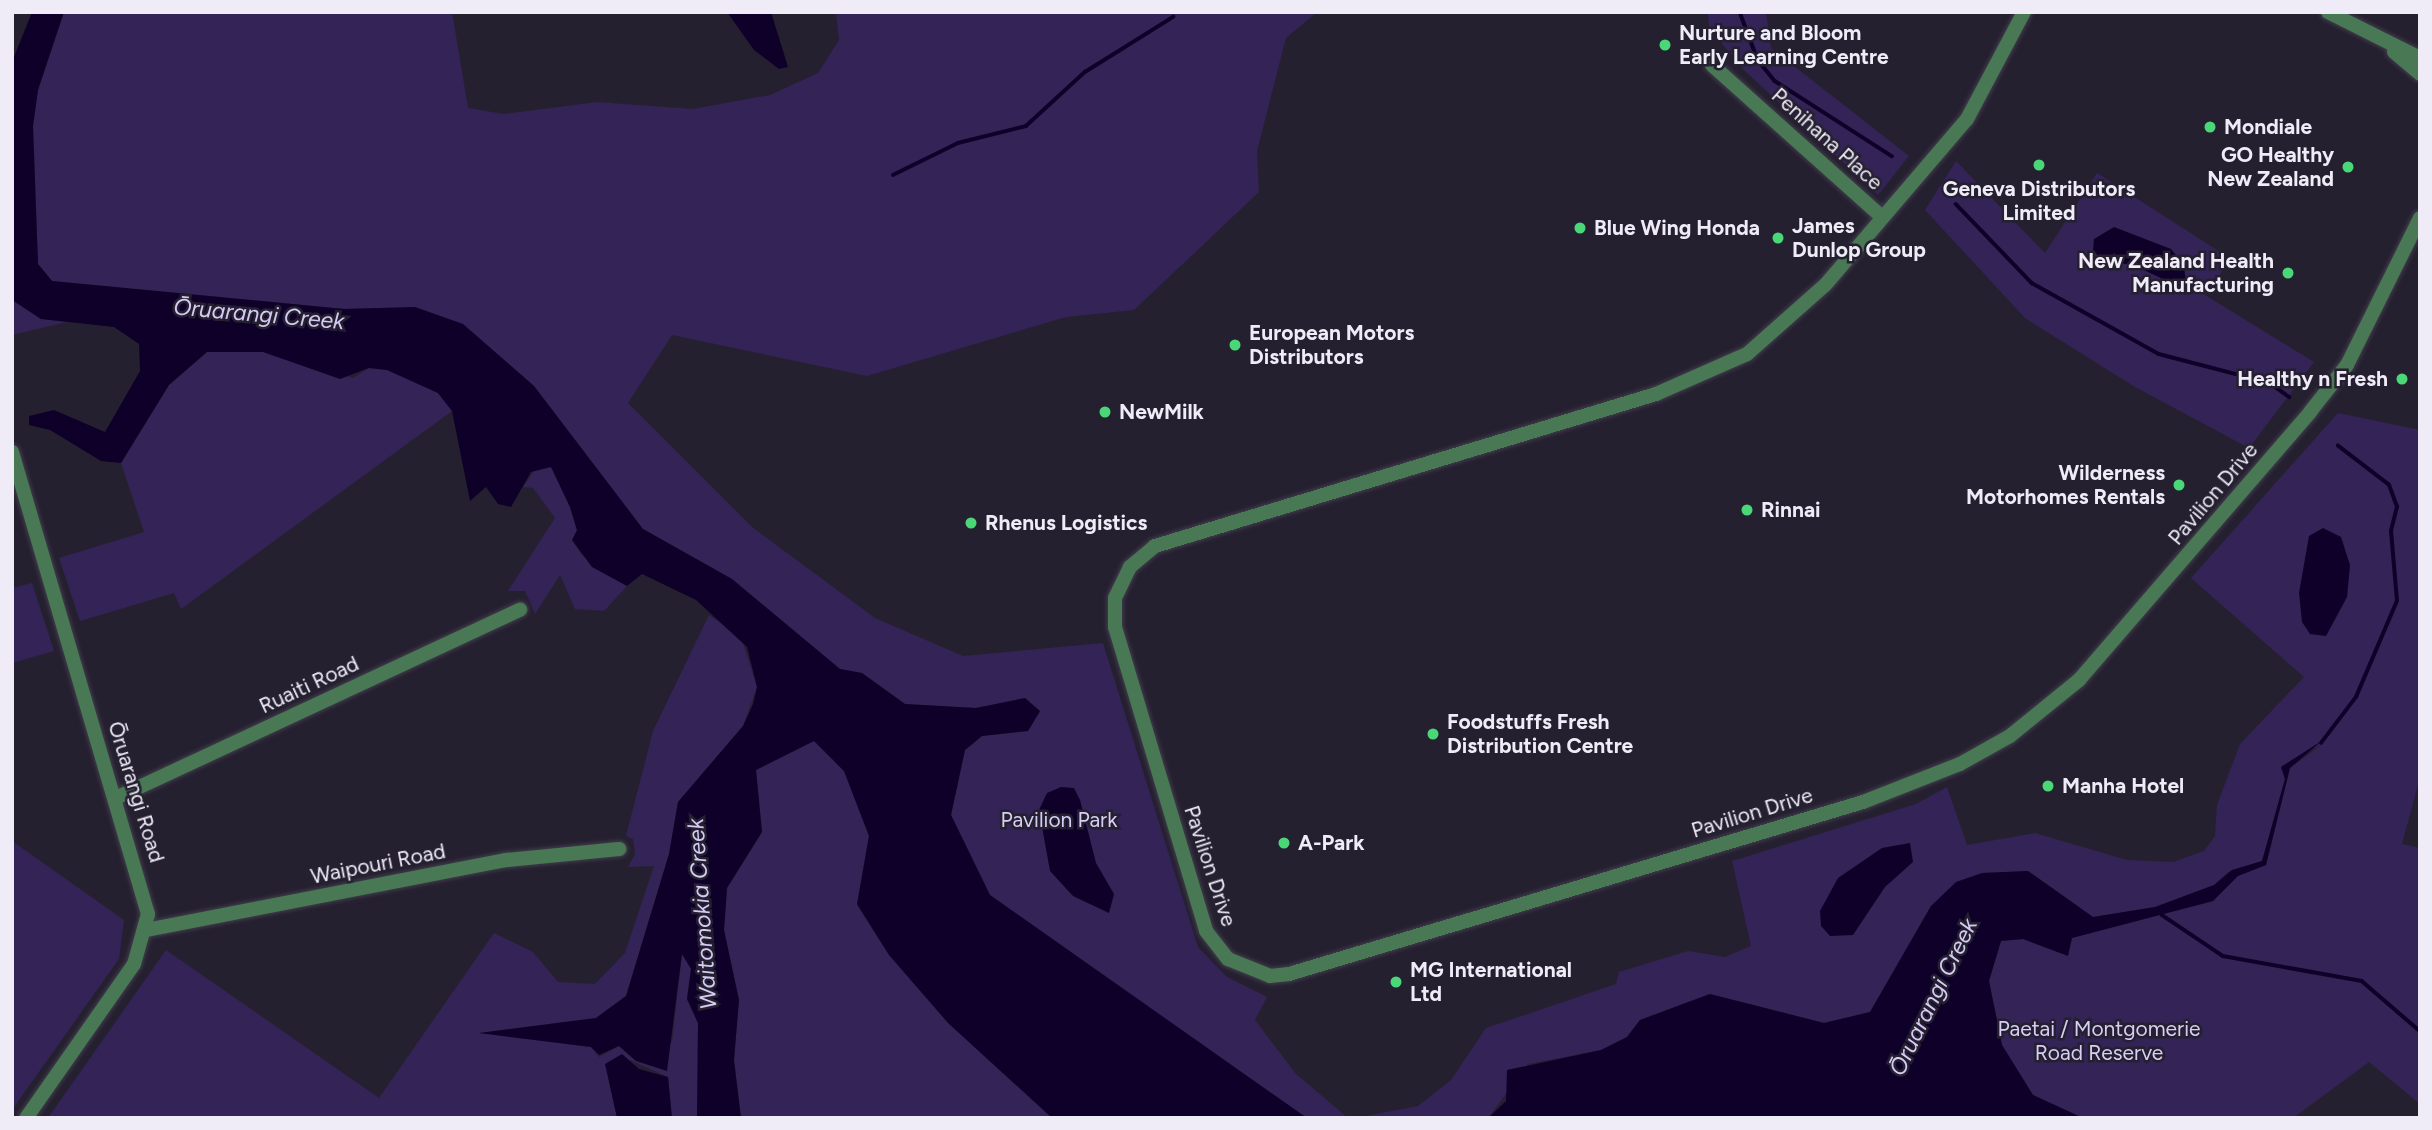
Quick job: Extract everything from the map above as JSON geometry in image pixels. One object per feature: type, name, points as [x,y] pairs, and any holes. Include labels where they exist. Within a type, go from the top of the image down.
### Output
[{"type":"street","name":"Pavilion Drive","points":[[2024,12],[1967,119],[1786,326],[1699,379],[1156,546],[1130,568],[1115,598],[1115,627],[1206,931],[1228,959],[1270,975],[1289,974],[1863,802],[1960,764],[2010,736],[2079,680],[2318,403],[2360,342],[2420,218]]},
{"type":"street","points":[[2328,12],[2391,49],[2420,74]]},
{"type":"street","points":[[2391,49],[2420,58]]},
{"type":"street","name":"Penihana Place","points":[[1712,65],[1882,218]]},
{"type":"street","name":"Ōruarangi Road","points":[[12,452],[145,896],[146,930],[126,977],[26,1118]]},
{"type":"street","name":"Ruaiti Road","points":[[116,798],[520,610]]},
{"type":"street","name":"Waipouri Road","points":[[146,930],[507,860],[620,849]]},
{"type":"green space","name":"Pavilion Park","points":[[64,12],[452,12],[468,108],[504,114],[597,102],[693,109],[770,95],[818,73],[839,40],[836,12],[1317,12],[1286,38],[1257,151],[1259,192],[1134,310],[1066,317],[867,376],[672,335],[628,403],[752,527],[875,618],[963,656],[1103,643],[1198,947],[1227,977],[1267,997],[1255,1020],[1296,1074],[1348,1118],[1307,1118],[1274,1099],[990,895],[951,815],[965,750],[982,736],[1028,731],[1040,712],[1025,698],[976,708],[905,704],[862,673],[840,669],[732,579],[643,529],[534,386],[463,325],[415,307],[344,309],[52,281],[38,264],[33,126],[38,90]]},
{"type":"green space","points":[[1708,12],[1766,12],[1771,48],[1909,156],[1878,195],[1744,70],[1709,28]]},
{"type":"green space","points":[[1956,161],[2045,253],[2097,173],[2231,259],[2205,295],[2314,362],[2249,448],[2135,387],[2025,318],[1925,210]]},
{"type":"green space","points":[[12,298],[41,319],[67,322],[12,335]]},
{"type":"green space","points":[[207,352],[263,352],[353,378],[369,368],[387,370],[438,393],[452,411],[181,609],[174,593],[80,621],[59,558],[144,532],[121,463],[169,385]]},
{"type":"green space","name":"Paetai / Montgomerie Road Reserve","points":[[2338,413],[2420,430],[2420,777],[2402,844],[2420,848],[2420,1104],[2369,1062],[2293,1118],[2083,1118],[2033,1095],[2002,1045],[1989,981],[2001,941],[2023,939],[2067,955],[2072,938],[2213,901],[2237,876],[2266,865],[2290,768],[2324,743],[2281,767],[2285,779],[2262,861],[2228,872],[2214,885],[2155,907],[2093,917],[2028,871],[1982,873],[1931,906],[1870,1012],[1824,1023],[1709,994],[1640,1020],[1627,1037],[1601,1050],[1528,1064],[1488,1118],[1355,1118],[1418,1106],[1451,1080],[1486,1028],[1616,984],[1619,972],[1688,951],[1725,957],[1751,946],[1732,861],[1916,804],[1947,787],[1967,845],[2035,833],[2127,860],[2173,862],[2204,851],[2215,836],[2217,805],[2240,744],[2304,677],[2191,578]]},
{"type":"green space","points":[[551,467],[570,507],[577,531],[572,540],[581,554],[627,586],[604,611],[575,609],[560,575],[535,614],[525,591],[508,591],[555,518],[533,488],[523,487],[536,468]]},
{"type":"green space","points":[[32,583],[54,651],[12,663],[12,588]]},
{"type":"green space","points":[[709,615],[741,637],[757,687],[743,726],[678,802],[669,854],[626,996],[596,1018],[482,1033],[591,1047],[599,1057],[619,1046],[636,1061],[672,1042],[682,954],[691,969],[687,999],[698,1023],[697,1118],[672,1118],[668,1077],[630,1060],[609,1070],[617,1118],[48,1118],[166,950],[379,1098],[494,933],[533,952],[558,982],[595,984],[625,953],[654,866],[628,867],[635,854],[633,839],[626,836],[653,731]]},
{"type":"green space","points":[[814,741],[844,771],[869,836],[857,905],[889,955],[1052,1118],[741,1118],[734,1060],[739,1000],[724,930],[727,888],[762,832],[756,770]]},
{"type":"green space","points":[[12,841],[124,920],[119,959],[12,1110]]},
{"type":"water","name":"Waitomokia Creek","points":[[32,12],[64,12],[38,90],[33,126],[38,264],[52,281],[344,309],[415,307],[463,324],[534,386],[643,529],[732,579],[840,669],[862,673],[905,704],[976,708],[1025,698],[1040,711],[1028,731],[982,736],[965,750],[951,815],[990,895],[1307,1118],[1052,1118],[948,1023],[889,955],[857,904],[869,836],[844,771],[814,741],[756,770],[762,832],[727,888],[724,930],[739,1000],[734,1060],[741,1118],[697,1118],[698,1023],[687,999],[691,969],[682,954],[667,1071],[636,1061],[619,1046],[599,1055],[591,1047],[479,1033],[596,1018],[626,996],[669,854],[678,802],[743,726],[753,704],[757,687],[747,647],[696,600],[642,574],[627,586],[592,567],[572,540],[577,530],[570,507],[551,467],[531,472],[511,507],[498,504],[486,487],[470,501],[452,411],[438,393],[387,370],[369,368],[340,379],[263,352],[207,352],[169,385],[121,463],[101,461],[50,430],[29,425],[29,416],[54,410],[105,432],[140,371],[139,344],[114,327],[41,319],[12,300],[12,62]]},
{"type":"water","points":[[727,12],[771,12],[788,67],[779,69],[754,50]]},
{"type":"water","points":[[2114,227],[2171,249],[2184,265],[2186,284],[2182,288],[2133,265],[2103,261],[2093,250],[2094,239]]},
{"type":"water","points":[[2323,528],[2341,537],[2350,565],[2347,597],[2326,636],[2310,634],[2302,622],[2299,593],[2309,536]]},
{"type":"water","points":[[2323,740],[2290,768],[2266,865],[2238,876],[2213,901],[2072,938],[2068,956],[2023,939],[2001,941],[1989,981],[2002,1045],[2033,1095],[2083,1118],[1488,1118],[1506,1101],[1507,1070],[1601,1050],[1627,1037],[1640,1020],[1710,994],[1824,1023],[1870,1012],[1931,906],[1956,882],[1982,873],[2028,871],[2093,917],[2155,907],[2214,885],[2232,870],[2262,861],[2285,779],[2281,767]]},
{"type":"water","points":[[1061,787],[1074,788],[1080,800],[1096,863],[1114,894],[1109,913],[1073,896],[1050,871],[1039,810],[1047,793]]},
{"type":"water","points":[[1910,843],[1913,862],[1885,887],[1853,935],[1830,936],[1821,926],[1820,911],[1838,878],[1882,848]]},
{"type":"water","points":[[622,1054],[639,1069],[668,1077],[672,1118],[617,1118],[605,1064]]},
{"type":"waterway","name":"Ōruarangi Creek","points":[[1740,12],[1758,60],[1775,81],[1892,156]]},
{"type":"waterway","points":[[893,175],[958,143],[1026,126],[1085,72],[1173,17]]},
{"type":"waterway","name":"Ōruarangi Creek","points":[[1956,204],[2032,283],[2159,354],[2270,383],[2289,397]]},
{"type":"waterway","name":"Ōruarangi Creek","points":[[2321,743],[2356,697],[2397,601],[2391,531],[2397,507],[2389,485],[2338,446]]},
{"type":"waterway","points":[[2162,915],[2223,956],[2362,981],[2420,1031]]},
{"type":"place","name":"Nurture and Bloom Early Learning Centre","points":[[1665,45]]},
{"type":"place","name":"Mondiale","points":[[2210,127]]},
{"type":"place","name":"Geneva Distributors Limited","points":[[2039,165]]},
{"type":"place","name":"GO Healthy New Zealand","points":[[2348,167]]},
{"type":"place","name":"Blue Wing Honda","points":[[1580,228]]},
{"type":"place","name":"James Dunlop Group","points":[[1778,238]]},
{"type":"place","name":"New Zealand Health Manufacturing","points":[[2288,273]]},
{"type":"place","name":"European Motors Distributors","points":[[1235,345]]},
{"type":"place","name":"Healthy n Fresh","points":[[2402,379]]},
{"type":"place","name":"NewMilk","points":[[1105,412]]},
{"type":"place","name":"Wilderness Motorhomes Rentals","points":[[2179,485]]},
{"type":"place","name":"Rinnai","points":[[1747,510]]},
{"type":"place","name":"Rhenus Logistics","points":[[971,523]]},
{"type":"place","name":"Foodstuffs Fresh Distribution Centre","points":[[1433,734]]},
{"type":"place","name":"Manha Hotel","points":[[2048,786]]},
{"type":"place","name":"A-Park","points":[[1284,843]]},
{"type":"place","name":"MG International Ltd","points":[[1396,982]]}]
